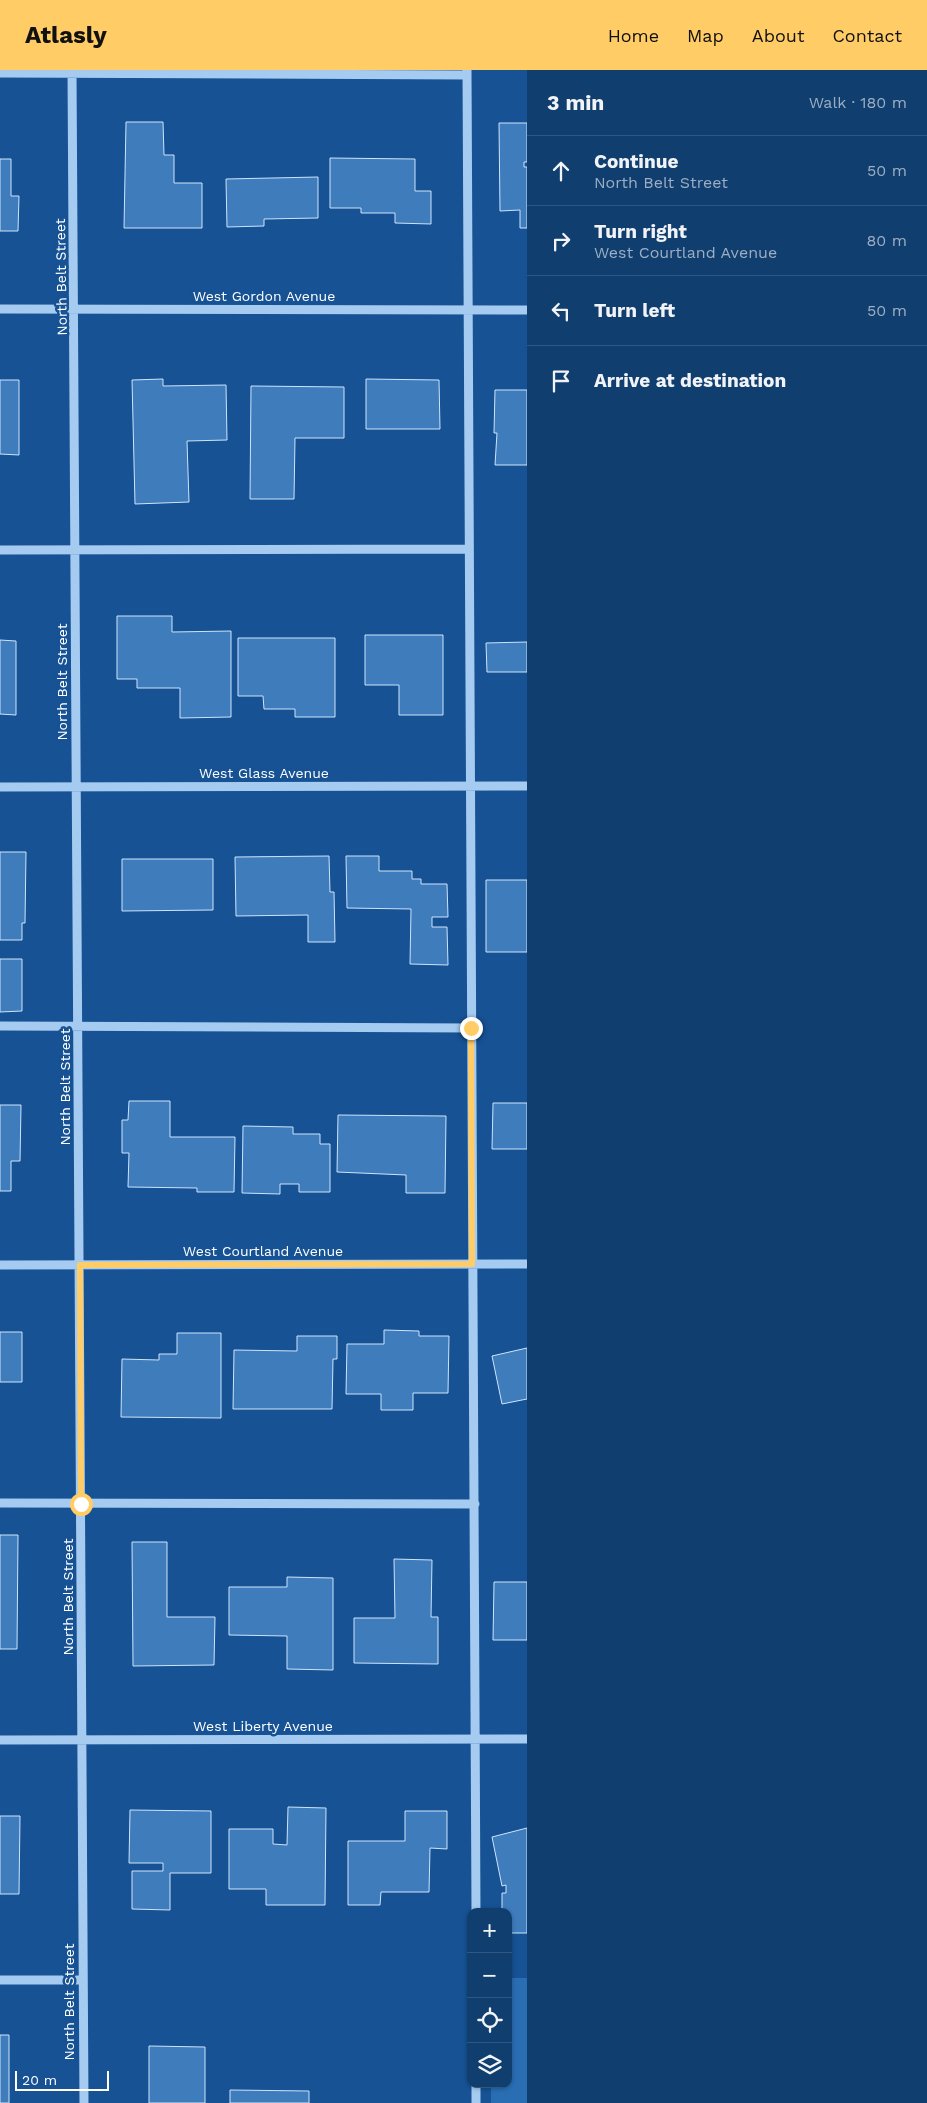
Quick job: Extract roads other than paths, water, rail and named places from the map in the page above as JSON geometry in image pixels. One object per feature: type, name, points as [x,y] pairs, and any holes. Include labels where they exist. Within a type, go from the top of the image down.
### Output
[{"type":"street","points":[[0,74],[72,72],[467,72],[476,1908]]},
{"type":"street","name":"North Belt Street","points":[[72,72],[75,309],[84,2103]]},
{"type":"street","name":"West Gordon Avenue","points":[[0,309],[527,310]]},
{"type":"street","points":[[0,550],[468,549]]},
{"type":"street","name":"West Glass Avenue","points":[[0,787],[527,786]]},
{"type":"street","points":[[0,1026],[471,1028]]},
{"type":"street","name":"West Courtland Avenue","points":[[0,1265],[527,1264]]},
{"type":"street","points":[[0,1503],[475,1504]]},
{"type":"street","name":"West Liberty Avenue","points":[[0,1740],[527,1739]]},
{"type":"street","points":[[0,1980],[83,1980]]},
{"type":"street","points":[[476,2088],[476,2103]]}]
